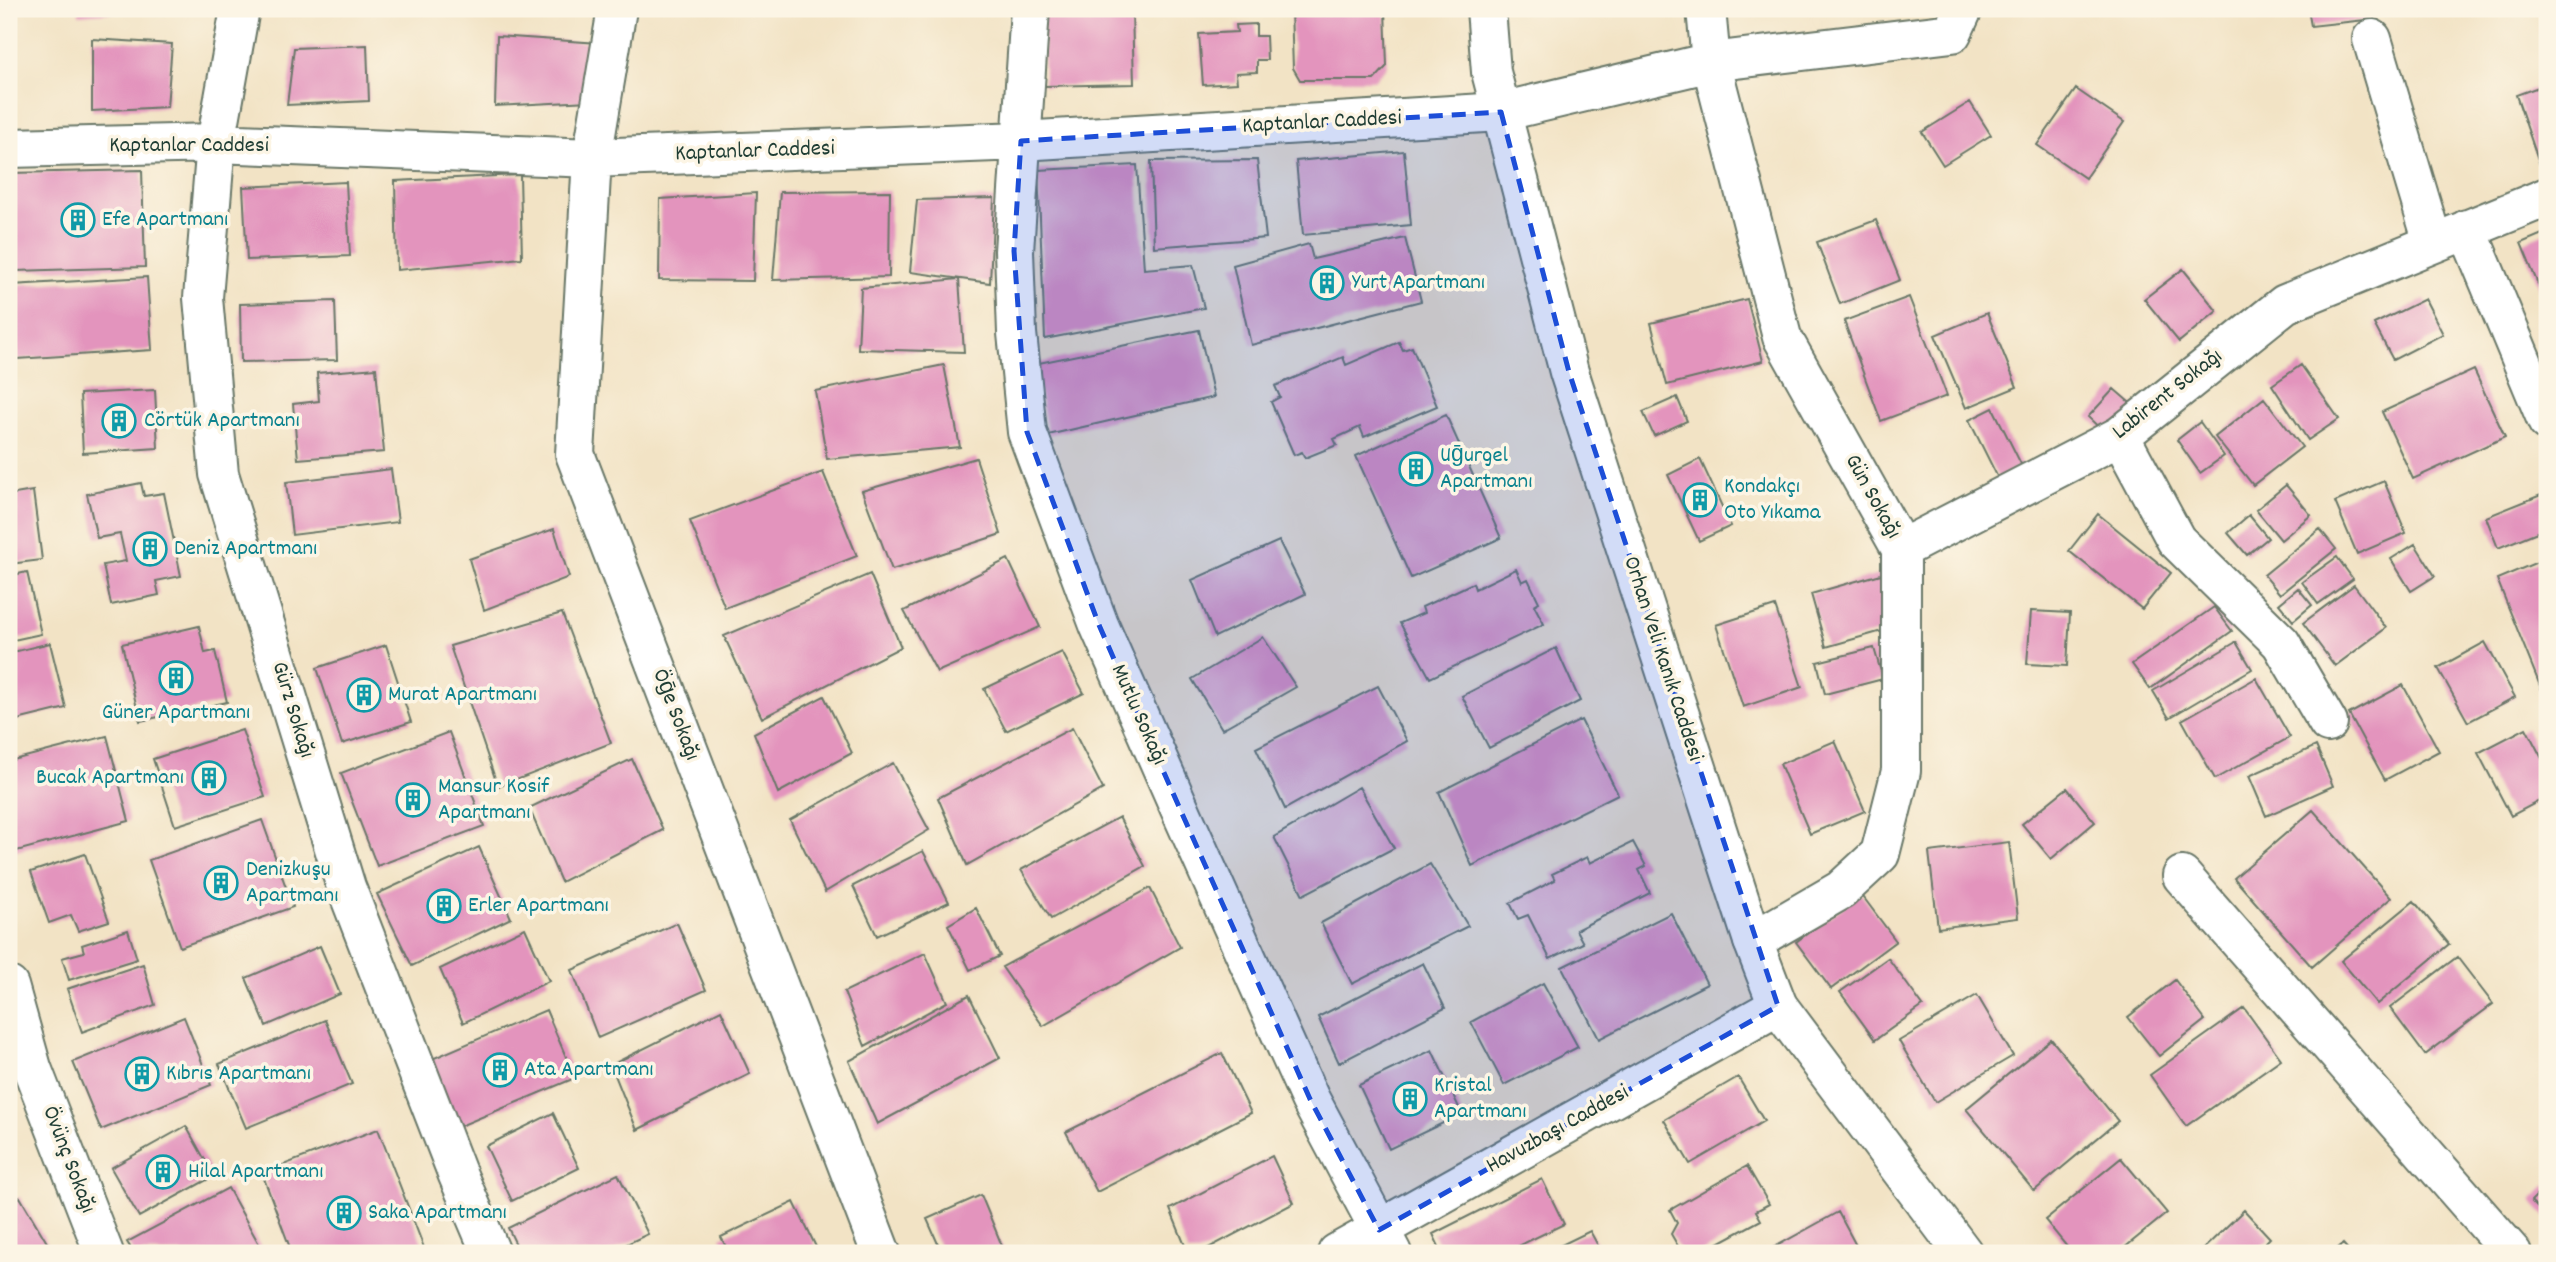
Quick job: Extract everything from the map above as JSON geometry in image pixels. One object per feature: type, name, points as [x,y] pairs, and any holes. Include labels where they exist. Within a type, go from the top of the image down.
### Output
[{"type":"street","name":"Gürz Sokağı","points":[[240,9],[216,143],[203,298],[219,474],[346,887],[457,1173],[491,1253]]},
{"type":"street","name":"Öḡe Sokağı","points":[[617,9],[592,158],[575,454],[881,1253]]},
{"type":"street","name":"Mutlu Sokağı","points":[[1030,9],[1014,251],[1017,333],[1027,432],[1099,625],[1173,794],[1310,1099],[1385,1242]]},
{"type":"street","name":"Orhan Veli Kanık Caddesi","points":[[1486,9],[1491,72],[1569,372],[1753,941],[1778,1006],[1963,1253]]},
{"type":"street","name":"Gün Sokağı","points":[[1706,9],[1711,62],[1782,337],[1901,549],[1901,771],[1880,854],[1841,890],[1753,941]]},
{"type":"street","name":"Kaptanlar Caddesi","points":[[9,148],[216,143],[592,158],[1021,141],[1501,112],[1711,62],[1952,33],[1963,9]]},
{"type":"street","points":[[2372,38],[2450,236],[2547,421]]},
{"type":"street","name":"Labirent Sokağı","points":[[1901,549],[2120,436],[2285,304],[2547,197]]},
{"type":"street","points":[[2120,436],[2176,540],[2281,643],[2328,723]]},
{"type":"street","points":[[2182,876],[2512,1253]]},
{"type":"street","name":"Övünç Sokağı","points":[[9,986],[32,1068],[104,1253]]},
{"type":"street","name":"Havuzbaşı Caddesi","points":[[1337,1253],[1385,1242],[1778,1006]]},
{"type":"highlighted area","points":[[1501,112],[1569,372],[1778,1006],[1379,1230],[1310,1099],[1184,818],[1099,625],[1027,432],[1014,251],[1021,141]]},
{"type":"building","points":[[79,9],[129,9],[130,11],[79,15]]},
{"type":"building","points":[[557,9],[608,9],[607,14]]},
{"type":"building","points":[[1043,9],[1132,9],[1134,84],[1044,86]]},
{"type":"building","points":[[1291,9],[1385,9],[1387,66],[1374,80],[1300,80],[1293,68]]},
{"type":"building","points":[[2308,9],[2373,9],[2374,19],[2311,26]]},
{"type":"building","points":[[1256,24],[1256,36],[1266,36],[1267,60],[1257,60],[1257,72],[1236,73],[1237,83],[1203,85],[1199,34],[1237,32],[1236,25]]},
{"type":"building","points":[[497,36],[599,43],[589,101],[495,106]]},
{"type":"building","points":[[92,39],[172,44],[167,107],[92,111]]},
{"type":"building","points":[[367,45],[369,101],[287,105],[294,48]]},
{"type":"building","points":[[2547,84],[2547,173],[2543,174],[2516,95]]},
{"type":"building","points":[[2076,89],[2124,122],[2085,178],[2037,145]]},
{"type":"building","points":[[1970,102],[1991,135],[1943,165],[1922,132]]},
{"type":"building","points":[[1404,151],[1411,225],[1303,235],[1296,161]]},
{"type":"building","points":[[1257,160],[1266,238],[1154,247],[1151,161]]},
{"type":"building","points":[[1137,165],[1144,269],[1193,265],[1204,308],[1045,339],[1038,170]]},
{"type":"building","name":"Efe Apartmanı","points":[[142,170],[145,267],[15,271],[11,173]]},
{"type":"building","points":[[520,175],[522,258],[397,270],[395,181]]},
{"type":"building","points":[[346,182],[350,256],[247,260],[243,187]]},
{"type":"building","points":[[890,191],[889,277],[773,280],[780,192]]},
{"type":"building","points":[[756,193],[753,281],[659,280],[660,199]]},
{"type":"building","points":[[994,198],[990,283],[910,272],[917,200]]},
{"type":"building","points":[[1876,220],[1900,280],[1840,304],[1817,242]]},
{"type":"building","points":[[2547,232],[2547,306],[2521,243]]},
{"type":"building","name":"Yurt Apartmanı","points":[[1405,238],[1421,301],[1251,345],[1233,265],[1309,244],[1313,259]]},
{"type":"building","points":[[11,249],[12,276],[9,276]]},
{"type":"building","points":[[2183,269],[2217,311],[2179,342],[2144,299]]},
{"type":"building","points":[[147,277],[152,350],[17,359],[12,285]]},
{"type":"building","points":[[959,279],[964,352],[858,349],[861,288]]},
{"type":"building","points":[[1909,297],[1947,396],[1881,421],[1844,321]]},
{"type":"building","points":[[1747,299],[1763,361],[1667,385],[1651,323]]},
{"type":"building","points":[[2425,299],[2443,334],[2393,360],[2374,324]]},
{"type":"building","points":[[335,301],[337,360],[241,362],[240,304]]},
{"type":"building","points":[[1987,313],[2017,387],[1966,408],[1935,335]]},
{"type":"building","points":[[1199,330],[1214,397],[1048,435],[1034,364]]},
{"type":"building","points":[[1399,342],[1403,350],[1412,347],[1437,406],[1364,437],[1360,427],[1334,439],[1337,445],[1305,458],[1302,452],[1294,455],[1271,402],[1280,397],[1275,386],[1343,357],[1346,365]]},
{"type":"building","points":[[9,362],[14,388],[9,389]]},
{"type":"building","points":[[944,365],[960,447],[827,459],[815,391]]},
{"type":"building","points":[[2301,365],[2339,419],[2308,440],[2272,385]]},
{"type":"building","points":[[376,368],[384,452],[298,459],[293,404],[319,401],[317,373]]},
{"type":"building","points":[[2474,370],[2505,437],[2413,479],[2382,412]]},
{"type":"building","points":[[2114,389],[2136,408],[2109,437],[2088,417]]},
{"type":"building","name":"Cörtük Apartmanı","points":[[155,390],[158,448],[83,453],[80,394]]},
{"type":"building","points":[[1677,397],[1687,421],[1654,436],[1643,412]]},
{"type":"building","points":[[2264,398],[2302,447],[2253,485],[2215,437]]},
{"type":"building","points":[[1993,408],[2022,466],[1998,478],[1969,420]]},
{"type":"building","points":[[1446,415],[1501,538],[1411,578],[1356,456]]},
{"type":"building","points":[[2200,422],[2224,456],[2200,473],[2177,440]]},
{"type":"building","points":[[976,458],[1001,534],[892,570],[862,491]]},
{"type":"building","name":"Kondakçı Oto Yıkama","points":[[1700,459],[1731,526],[1699,541],[1668,475]]},
{"type":"building","points":[[391,469],[398,522],[292,535],[286,482]]},
{"type":"building","points":[[823,472],[857,556],[725,608],[690,521]]},
{"type":"building","points":[[2384,481],[2406,533],[2357,554],[2335,502]]},
{"type":"building","name":"Deniz Apartmanı","points":[[141,483],[144,496],[164,493],[181,576],[156,581],[159,595],[111,605],[103,565],[126,561],[120,534],[97,538],[87,494]]},
{"type":"building","points":[[2286,485],[2311,515],[2281,540],[2256,510]]},
{"type":"building","points":[[33,491],[42,560],[9,564],[9,495]]},
{"type":"building","points":[[2546,493],[2547,528],[2498,548],[2486,517]]},
{"type":"building","points":[[2098,514],[2171,573],[2142,609],[2069,551]]},
{"type":"building","points":[[2249,515],[2268,538],[2247,555],[2228,533]]},
{"type":"building","points":[[554,529],[569,577],[484,610],[469,559]]},
{"type":"building","points":[[2320,529],[2336,549],[2280,594],[2264,575]]},
{"type":"building","points":[[1279,541],[1305,594],[1215,637],[1192,580]]},
{"type":"building","points":[[2415,544],[2435,576],[2411,591],[2391,559]]},
{"type":"building","points":[[2337,557],[2353,579],[2318,604],[2302,582]]},
{"type":"building","points":[[2547,558],[2547,691],[2543,693],[2497,579]]},
{"type":"building","points":[[1008,559],[1040,627],[937,672],[904,611]]},
{"type":"building","points":[[1516,569],[1522,582],[1528,579],[1539,602],[1534,605],[1544,624],[1430,678],[1400,623],[1424,613],[1422,607],[1473,583],[1475,589]]},
{"type":"building","points":[[27,572],[41,634],[9,641],[9,576]]},
{"type":"building","points":[[870,574],[901,647],[762,718],[724,636]]},
{"type":"building","points":[[1881,574],[1896,627],[1826,647],[1811,594]]},
{"type":"building","points":[[2354,585],[2386,628],[2335,666],[2303,623]]},
{"type":"building","points":[[2298,588],[2312,605],[2293,621],[2279,604]]},
{"type":"building","points":[[1775,606],[1802,687],[1743,707],[1716,625]]},
{"type":"building","points":[[2214,607],[2232,631],[2150,689],[2132,664]]},
{"type":"building","points":[[2031,611],[2070,613],[2067,666],[2027,664]]},
{"type":"building","points":[[562,613],[611,743],[498,787],[450,646]]},
{"type":"building","name":"Güner Apartmanı","points":[[199,626],[205,653],[215,651],[227,702],[140,721],[122,644]]},
{"type":"building","points":[[1263,637],[1296,687],[1222,729],[1192,679]]},
{"type":"building","points":[[2236,642],[2252,669],[2169,718],[2153,691]]},
{"type":"building","points":[[2485,642],[2515,697],[2468,722],[2438,668]]},
{"type":"building","points":[[50,643],[66,708],[9,722],[9,653]]},
{"type":"building","name":"Murat Apartmanı","points":[[386,645],[411,722],[342,744],[317,668]]},
{"type":"building","points":[[1556,648],[1580,701],[1489,748],[1462,696]]},
{"type":"building","points":[[1874,648],[1883,679],[1825,694],[1817,662]]},
{"type":"building","points":[[1062,652],[1084,693],[1006,731],[984,689]]},
{"type":"building","points":[[2256,678],[2290,737],[2215,779],[2182,720]]},
{"type":"building","points":[[2403,685],[2439,751],[2385,780],[2349,714]]},
{"type":"building","points":[[1378,686],[1407,741],[1285,809],[1256,748]]},
{"type":"building","points":[[824,696],[852,753],[778,793],[754,733]]},
{"type":"building","points":[[1581,720],[1618,794],[1472,866],[1439,792]]},
{"type":"building","points":[[1072,728],[1103,789],[967,865],[938,798]]},
{"type":"building","points":[[2526,728],[2547,768],[2547,797],[2511,816],[2478,753]]},
{"type":"building","name":"Bucak Apartmanı","points":[[242,730],[265,797],[175,826],[153,759]]},
{"type":"building","name":"Mansur Kosif Apartmanı","points":[[449,732],[484,826],[377,866],[341,773]]},
{"type":"building","points":[[107,736],[129,821],[9,853],[9,761]]},
{"type":"building","points":[[1835,741],[1865,811],[1810,834],[1780,764]]},
{"type":"building","points":[[2316,746],[2333,786],[2266,816],[2249,776]]},
{"type":"building","points":[[632,759],[663,830],[561,882],[529,808]]},
{"type":"building","points":[[893,763],[929,830],[825,892],[790,820]]},
{"type":"building","points":[[1359,787],[1394,848],[1303,895],[1274,837]]},
{"type":"building","points":[[2067,788],[2095,822],[2051,859],[2022,824]]},
{"type":"building","points":[[2313,810],[2391,898],[2312,967],[2234,878]]},
{"type":"building","points":[[1119,817],[1145,866],[1051,919],[1021,870]]},
{"type":"building","name":"Denizkuşu Apartmanı","points":[[262,820],[293,907],[180,947],[149,860]]},
{"type":"building","points":[[1633,842],[1646,866],[1639,870],[1650,893],[1576,930],[1583,943],[1550,959],[1528,915],[1518,919],[1510,903],[1555,880],[1552,874],[1587,857],[1590,863]]},
{"type":"building","points":[[2009,842],[2018,918],[1938,928],[1929,852]]},
{"type":"building","name":"Erler Apartmanı","points":[[479,847],[511,918],[412,966],[377,894]]},
{"type":"building","points":[[923,851],[949,902],[877,936],[853,886]]},
{"type":"building","points":[[85,854],[109,921],[78,931],[71,915],[49,923],[31,872]]},
{"type":"building","points":[[1430,864],[1468,926],[1352,984],[1321,923]]},
{"type":"building","points":[[1150,888],[1180,947],[1043,1026],[1002,967]]},
{"type":"building","points":[[1861,894],[1896,941],[1831,989],[1796,942]]},
{"type":"building","points":[[2414,901],[2449,944],[2377,1004],[2341,961]]},
{"type":"building","points":[[976,908],[1000,956],[970,970],[948,925]]},
{"type":"building","points":[[1671,913],[1707,984],[1599,1039],[1562,967]]},
{"type":"building","points":[[677,923],[706,990],[598,1038],[572,970]]},
{"type":"building","points":[[525,928],[549,981],[463,1023],[440,969]]},
{"type":"building","points":[[128,930],[137,959],[69,980],[62,958],[84,952],[82,945]]},
{"type":"building","points":[[320,946],[340,994],[266,1026],[246,978]]},
{"type":"building","points":[[925,953],[947,1002],[865,1046],[844,992]]},
{"type":"building","points":[[2457,957],[2493,1004],[2425,1055],[2390,1008]]},
{"type":"building","points":[[1888,958],[1923,1006],[1875,1040],[1840,992]]},
{"type":"building","points":[[1423,963],[1445,1008],[1339,1063],[1318,1017]]},
{"type":"building","points":[[143,964],[155,1005],[82,1032],[67,989]]},
{"type":"building","points":[[2175,980],[2205,1020],[2159,1056],[2128,1017]]},
{"type":"building","points":[[1543,983],[1578,1047],[1504,1085],[1471,1022]]},
{"type":"building","points":[[969,995],[1000,1058],[877,1124],[849,1061]]},
{"type":"building","points":[[1977,995],[2013,1056],[1935,1102],[1899,1041]]},
{"type":"building","points":[[2244,1008],[2281,1059],[2186,1126],[2150,1075]]},
{"type":"building","name":"Ata Apartmanı","points":[[546,1010],[575,1078],[453,1129],[425,1062]]},
{"type":"building","points":[[721,1010],[750,1074],[637,1130],[611,1065]]},
{"type":"building","name":"Kıbrıs Apartmanı","points":[[184,1017],[211,1085],[101,1130],[73,1062]]},
{"type":"building","points":[[325,1020],[352,1084],[246,1128],[219,1064]]},
{"type":"building","points":[[2051,1039],[2118,1121],[2034,1191],[1966,1109]]},
{"type":"building","name":"Kristal Apartmanı","points":[[1432,1050],[1462,1114],[1389,1149],[1359,1085]]},
{"type":"building","points":[[1222,1053],[1251,1113],[1097,1192],[1066,1132]]},
{"type":"building","points":[[1738,1077],[1764,1121],[1690,1164],[1664,1120]]},
{"type":"building","points":[[553,1113],[579,1168],[512,1201],[486,1146]]},
{"type":"building","name":"Hilal Apartmanı","points":[[186,1126],[214,1176],[139,1217],[111,1168]]},
{"type":"building","name":"Saka Apartmanı","points":[[378,1129],[426,1253],[292,1253],[262,1173]]},
{"type":"building","points":[[1272,1156],[1294,1203],[1199,1253],[1188,1253],[1170,1209]]},
{"type":"building","points":[[2121,1158],[2167,1213],[2118,1253],[2072,1253],[2045,1220]]},
{"type":"building","points":[[1747,1166],[1769,1204],[1756,1211],[1761,1220],[1700,1253],[1682,1253],[1671,1234],[1677,1223],[1670,1210]]},
{"type":"building","points":[[618,1174],[648,1234],[608,1253],[520,1253],[508,1228]]},
{"type":"building","points":[[1542,1179],[1564,1224],[1504,1253],[1442,1253],[1433,1234]]},
{"type":"building","points":[[2547,1185],[2547,1218],[2531,1201]]},
{"type":"building","points":[[228,1188],[264,1253],[134,1253],[127,1242]]},
{"type":"building","points":[[981,1195],[1005,1253],[942,1253],[927,1219]]},
{"type":"building","points":[[20,1197],[52,1251],[9,1253],[9,1203]]},
{"type":"building","points":[[794,1202],[819,1253],[729,1253],[721,1237]]},
{"type":"building","points":[[2244,1210],[2270,1238],[2255,1253],[2199,1253]]},
{"type":"building","points":[[1838,1212],[1860,1253],[1764,1253]]},
{"type":"building","points":[[1590,1231],[1602,1253],[1545,1253]]},
{"type":"building","points":[[2343,1244],[2351,1253],[2332,1253]]},
{"type":"place","name":"Efe Apartmanı","points":[[78,220]]},
{"type":"place","name":"Yurt Apartmanı","points":[[1327,283]]},
{"type":"place","name":"Cörtük Apartmanı","points":[[119,421]]},
{"type":"place","name":"Uḡurgel Apartmanı","points":[[1416,469]]},
{"type":"place","name":"Kondakçı Oto Yıkama","points":[[1700,500]]},
{"type":"place","name":"Deniz Apartmanı","points":[[150,549]]},
{"type":"place","name":"Güner Apartmanı","points":[[176,678]]},
{"type":"place","name":"Murat Apartmanı","points":[[364,695]]},
{"type":"place","name":"Bucak Apartmanı","points":[[209,778]]},
{"type":"place","name":"Mansur Kosif Apartmanı","points":[[413,800]]},
{"type":"place","name":"Denizkuşu Apartmanı","points":[[221,883]]},
{"type":"place","name":"Erler Apartmanı","points":[[444,906]]},
{"type":"place","name":"Ata Apartmanı","points":[[500,1070]]},
{"type":"place","name":"Kıbrıs Apartmanı","points":[[142,1074]]},
{"type":"place","name":"Kristal Apartmanı","points":[[1410,1099]]},
{"type":"place","name":"Hilal Apartmanı","points":[[163,1172]]},
{"type":"place","name":"Saka Apartmanı","points":[[344,1213]]}]
